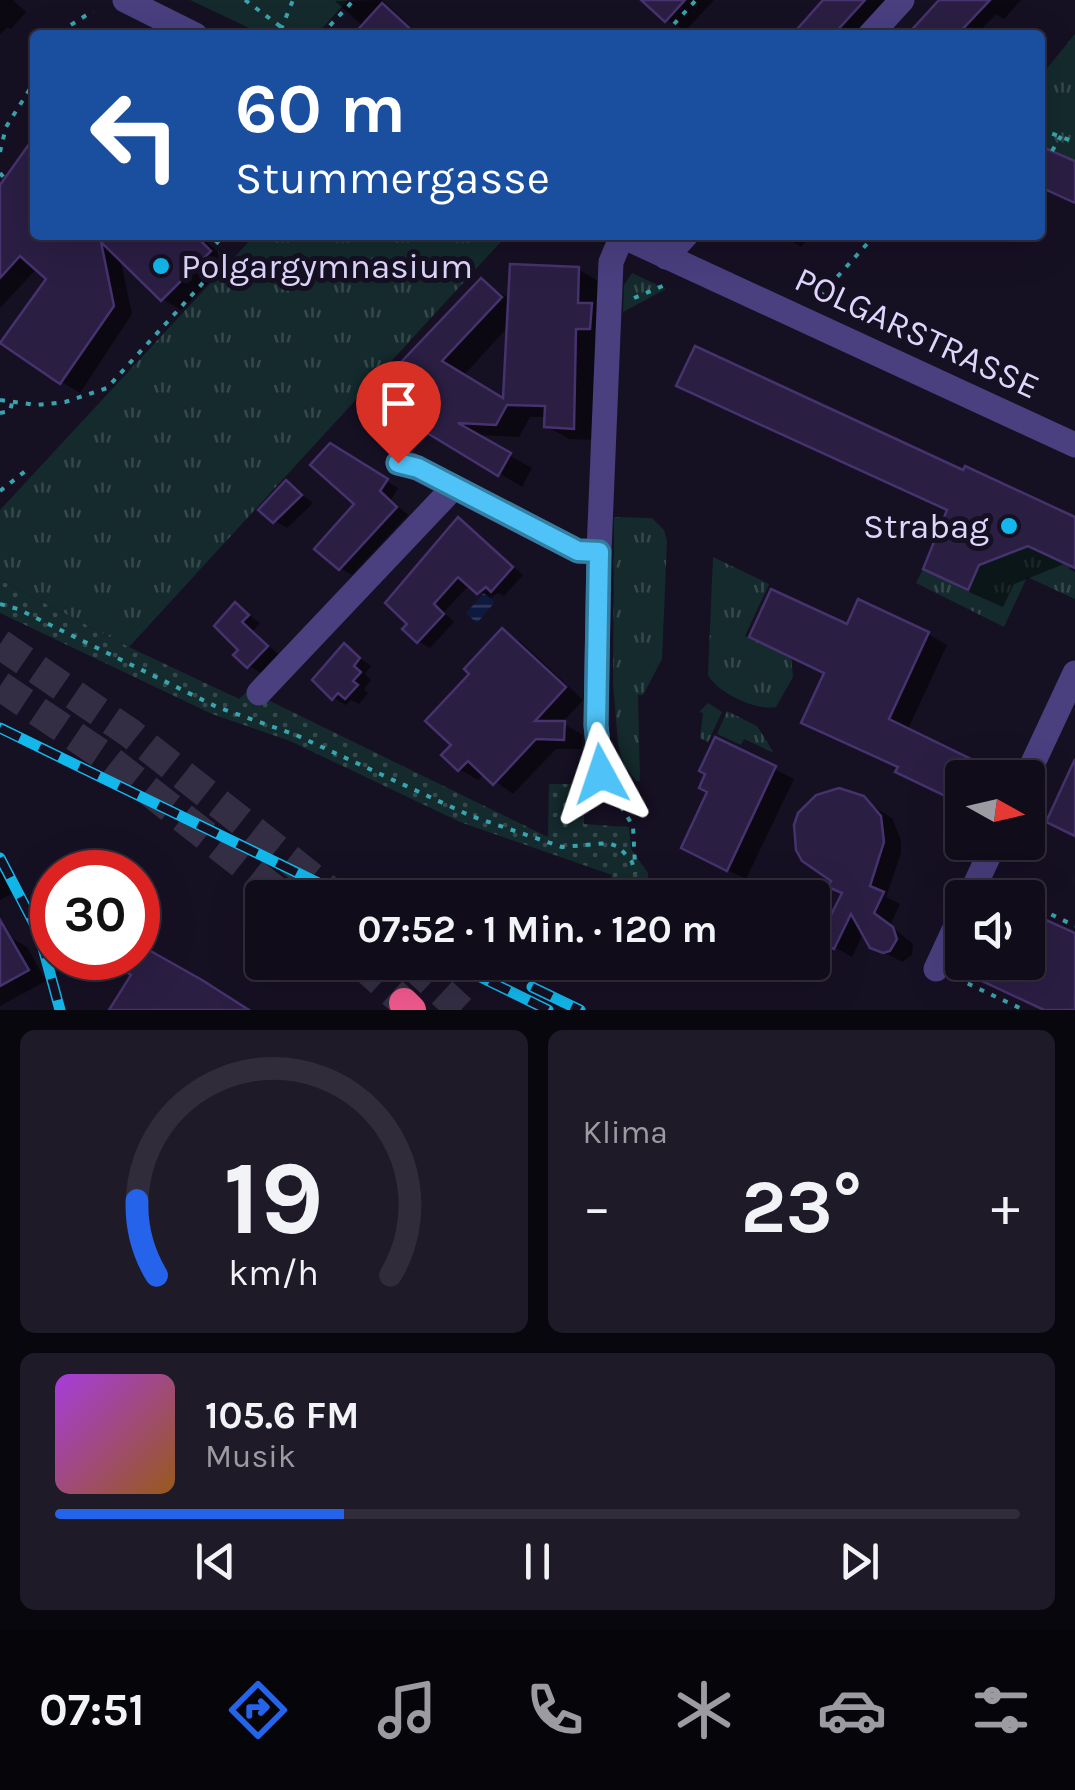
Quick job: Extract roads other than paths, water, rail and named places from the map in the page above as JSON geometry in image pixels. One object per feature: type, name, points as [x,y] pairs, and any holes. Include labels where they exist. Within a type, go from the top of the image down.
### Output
[{"type":"street","points":[[125,0],[185,30]]},
{"type":"street","points":[[875,30],[902,0]]},
{"type":"street","points":[[601,774],[596,725],[599,552],[611,262],[619,240]]},
{"type":"street","name":"POLGARSTRASSE","points":[[630,240],[1075,444]]},
{"type":"street","points":[[666,256],[681,240]]},
{"type":"street","points":[[398,463],[410,465],[578,551],[599,552]]},
{"type":"street","points":[[259,694],[454,487]]},
{"type":"street","points":[[1034,760],[1075,673]]},
{"type":"street","points":[[936,969],[945,949]]},
{"type":"water","points":[[484,593],[495,602],[477,623],[466,613]]},
{"type":"tunnel","points":[[0,644],[130,733],[315,880]]},
{"type":"tunnel","points":[[0,686],[107,758],[262,880]]},
{"type":"tunnel","points":[[379,980],[404,1003]]},
{"type":"tunnel","points":[[428,980],[461,1010]]},
{"type":"railway","points":[[0,728],[312,880]]},
{"type":"railway","points":[[0,858],[39,933],[60,1010]]},
{"type":"railway","points":[[487,980],[548,1010]]},
{"type":"railway","points":[[532,987],[580,1010]]},
{"type":"place","name":"Polgargymnasium","points":[[161,266]]},
{"type":"place","name":"Strabag","points":[[1009,526]]}]
